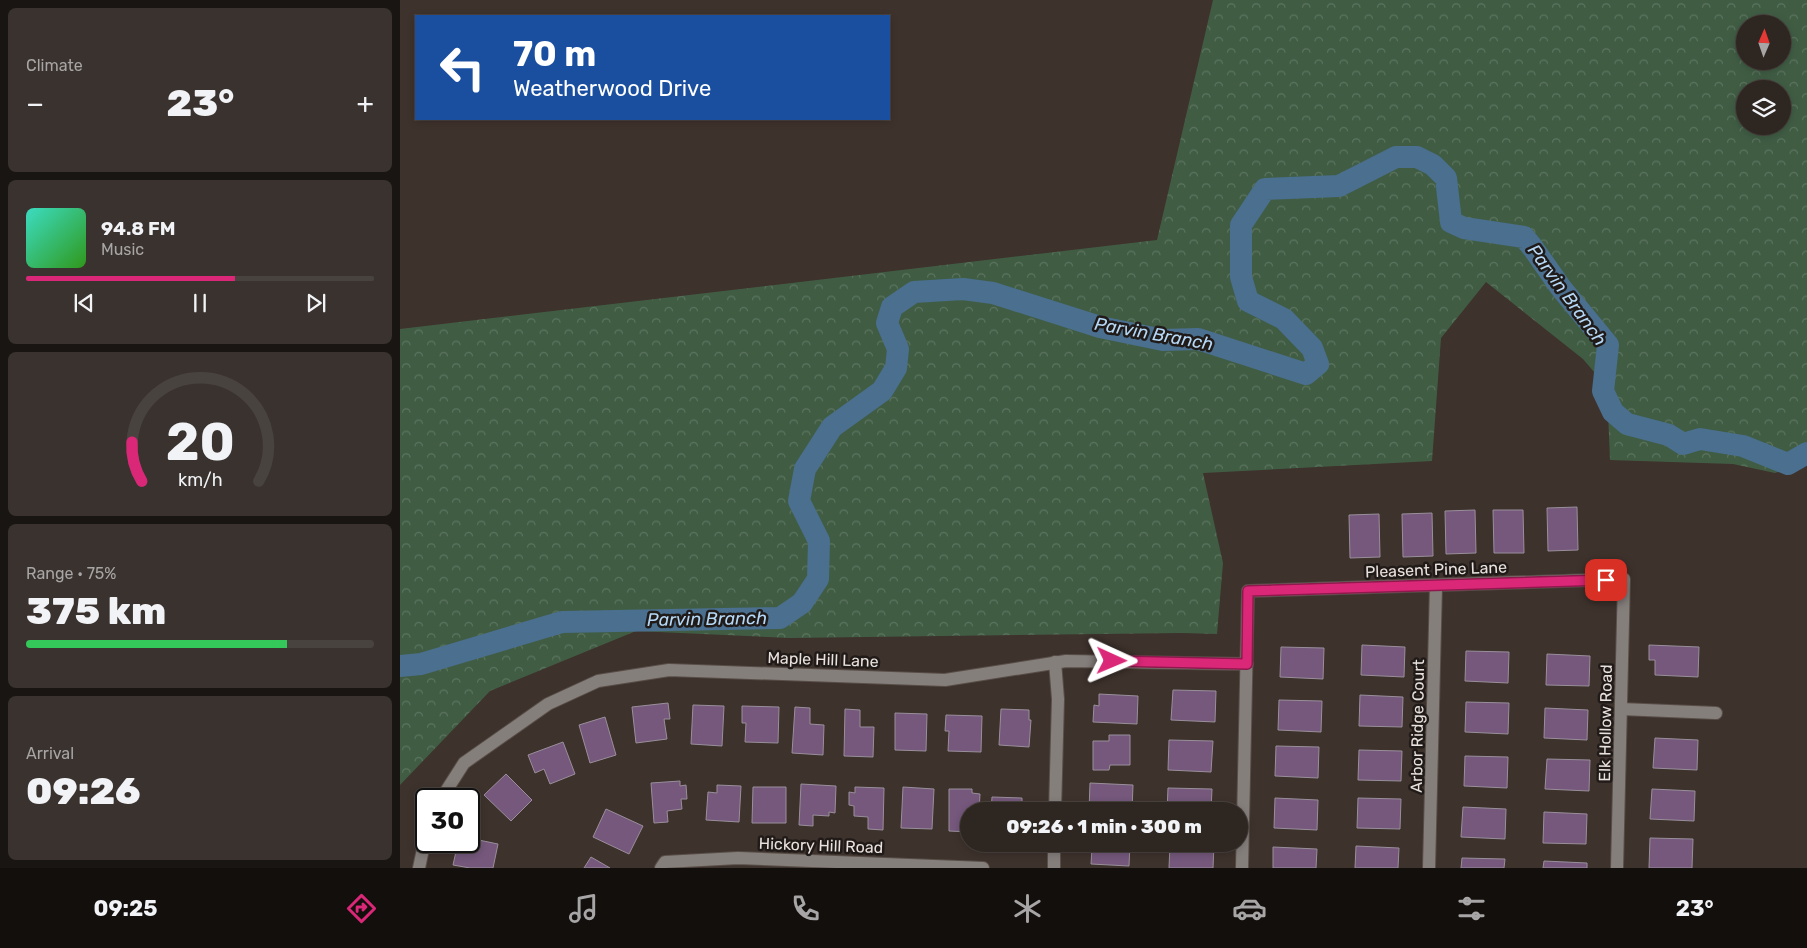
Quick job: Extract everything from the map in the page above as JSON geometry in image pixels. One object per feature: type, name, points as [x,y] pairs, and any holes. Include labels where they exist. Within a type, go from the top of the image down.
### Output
[{"type":"street","name":"Pleasent Pine Lane","points":[[1247,664],[1248,591],[1624,580]]},
{"type":"street","name":"Elk Hollow Road","points":[[1617,868],[1624,580]]},
{"type":"street","name":"Arbor Ridge Court","points":[[1430,868],[1436,585]]},
{"type":"street","name":"Maple Hill Lane","points":[[448,788],[464,764],[548,704],[598,681],[668,670],[945,680],[1055,662],[1088,660],[1247,664]]},
{"type":"street","points":[[1055,662],[1058,695],[1055,802]]},
{"type":"street","points":[[1242,868],[1247,664]]},
{"type":"street","points":[[1621,709],[1716,713]]},
{"type":"street","points":[[1054,852],[1054,868]]},
{"type":"street","points":[[419,868],[422,853]]},
{"type":"street","name":"Hickory Hill Road","points":[[661,868],[665,862],[738,858],[983,868]]},
{"type":"green space","points":[[1213,0],[1807,0],[1807,461],[1775,473],[1733,464],[1610,460],[1607,387],[1583,359],[1486,282],[1441,338],[1432,461],[1203,473],[1223,563],[1217,634],[789,638],[636,631],[490,691],[400,785],[400,329],[1157,240]]},
{"type":"building","points":[[1577,507],[1578,550],[1548,551],[1547,508]]},
{"type":"building","points":[[1475,510],[1476,553],[1446,554],[1445,511]]},
{"type":"building","points":[[1493,510],[1523,510],[1524,553],[1494,553]]},
{"type":"building","points":[[1432,513],[1433,556],[1403,557],[1402,514]]},
{"type":"building","points":[[1379,514],[1380,557],[1350,558],[1349,515]]},
{"type":"building","points":[[1362,645],[1405,647],[1404,677],[1361,675]]},
{"type":"building","points":[[1649,645],[1699,647],[1698,677],[1655,675],[1655,660],[1649,660]]},
{"type":"building","points":[[1281,647],[1324,648],[1323,679],[1280,677]]},
{"type":"building","points":[[1466,651],[1509,652],[1508,683],[1465,681]]},
{"type":"building","points":[[1547,654],[1590,656],[1589,686],[1546,685]]},
{"type":"building","points":[[1173,690],[1216,691],[1215,722],[1171,720]]},
{"type":"building","points":[[1099,694],[1138,696],[1137,724],[1093,722],[1094,705],[1099,706]]},
{"type":"building","points":[[1360,695],[1403,697],[1402,727],[1359,726]]},
{"type":"building","points":[[1279,700],[1322,701],[1321,732],[1278,730]]},
{"type":"building","points":[[1466,702],[1509,703],[1508,734],[1465,732]]},
{"type":"building","points":[[668,703],[670,719],[664,719],[667,739],[636,743],[632,707]]},
{"type":"building","points":[[693,705],[724,706],[722,746],[691,744]]},
{"type":"building","points":[[742,706],[779,707],[778,743],[745,742],[746,723],[742,723]]},
{"type":"building","points":[[795,707],[810,708],[810,724],[824,725],[823,755],[792,753]]},
{"type":"building","points":[[1545,708],[1588,710],[1587,740],[1544,738]]},
{"type":"building","points":[[845,709],[860,710],[860,727],[874,727],[873,757],[844,756]]},
{"type":"building","points":[[1001,709],[1029,710],[1029,720],[1031,720],[1029,747],[999,745]]},
{"type":"building","points":[[895,713],[927,714],[926,751],[895,750]]},
{"type":"building","points":[[946,715],[982,716],[981,752],[948,751],[949,731],[945,731]]},
{"type":"building","points":[[605,717],[616,755],[590,763],[579,725]]},
{"type":"building","points":[[1109,735],[1130,735],[1130,765],[1110,765],[1109,770],[1093,770],[1093,741],[1109,741]]},
{"type":"building","points":[[1655,738],[1698,740],[1697,770],[1653,768]]},
{"type":"building","points":[[1169,740],[1213,741],[1211,772],[1168,770]]},
{"type":"building","points":[[563,742],[575,774],[550,784],[544,769],[535,773],[528,755]]},
{"type":"building","points":[[1276,746],[1319,747],[1318,778],[1275,776]]},
{"type":"building","points":[[1359,750],[1402,751],[1401,781],[1358,780]]},
{"type":"building","points":[[1465,756],[1508,757],[1507,788],[1464,786]]},
{"type":"building","points":[[1547,759],[1590,760],[1589,791],[1545,789]]},
{"type":"building","points":[[506,774],[532,800],[511,821],[484,795]]},
{"type":"building","points":[[680,781],[680,786],[686,785],[687,799],[681,799],[682,809],[667,811],[668,822],[654,823],[651,783]]},
{"type":"building","points":[[1090,783],[1133,785],[1132,802],[1089,802]]},
{"type":"building","points":[[801,784],[836,786],[835,813],[829,812],[829,816],[813,815],[813,826],[799,825]]},
{"type":"building","points":[[717,785],[741,786],[739,822],[706,820],[708,792],[717,793]]},
{"type":"building","points":[[753,787],[786,787],[786,823],[752,823]]},
{"type":"building","points":[[855,787],[884,788],[883,830],[868,829],[868,817],[854,816],[854,806],[849,805],[849,792],[855,793]]},
{"type":"building","points":[[903,787],[934,789],[932,829],[901,828]]},
{"type":"building","points":[[1168,788],[1212,789],[1211,802],[1167,802]]},
{"type":"building","points":[[949,789],[972,789],[972,793],[980,794],[980,802],[960,802],[960,832],[949,831]]},
{"type":"building","points":[[1652,789],[1695,791],[1694,821],[1650,819]]},
{"type":"building","points":[[992,797],[1022,798],[1022,802],[992,802]]},
{"type":"building","points":[[1275,798],[1318,800],[1317,830],[1274,828]]},
{"type":"building","points":[[1358,798],[1401,799],[1400,829],[1357,828]]},
{"type":"building","points":[[1463,807],[1506,809],[1505,839],[1461,837]]},
{"type":"building","points":[[606,809],[643,826],[629,854],[593,837]]},
{"type":"building","points":[[1544,812],[1587,814],[1586,844],[1543,843]]},
{"type":"building","points":[[1650,838],[1693,839],[1692,868],[1649,868]]},
{"type":"building","points":[[480,840],[498,844],[493,868],[470,868],[453,865],[456,853],[480,853]]},
{"type":"building","points":[[1356,846],[1399,848],[1398,868],[1355,868]]},
{"type":"building","points":[[1273,847],[1317,849],[1316,868],[1273,868]]},
{"type":"building","points":[[1092,852],[1130,852],[1129,866],[1091,864]]},
{"type":"building","points":[[1170,852],[1214,852],[1213,868],[1169,868]]},
{"type":"building","points":[[591,857],[610,868],[584,868]]},
{"type":"building","points":[[1462,858],[1505,859],[1504,868],[1461,868]]},
{"type":"building","points":[[1544,861],[1587,863],[1587,868],[1543,868]]},
{"type":"waterway","name":"Parvin Branch","points":[[400,666],[421,664],[562,622],[780,618],[802,603],[818,579],[819,541],[799,501],[805,469],[832,427],[882,391],[896,368],[898,349],[887,323],[892,307],[914,292],[963,289],[993,293],[1100,327],[1163,340],[1198,339],[1306,374],[1318,364],[1312,348],[1284,319],[1248,301],[1241,277],[1241,225],[1265,189],[1339,186],[1396,157],[1417,157],[1433,165],[1446,178],[1451,222],[1464,228],[1524,237],[1561,288],[1608,345],[1603,391],[1613,412],[1627,424],[1669,435],[1683,444],[1700,439],[1743,446],[1788,464],[1807,453]]},
{"type":"route","points":[[1112,661],[1247,664],[1248,591],[1606,580]]}]
